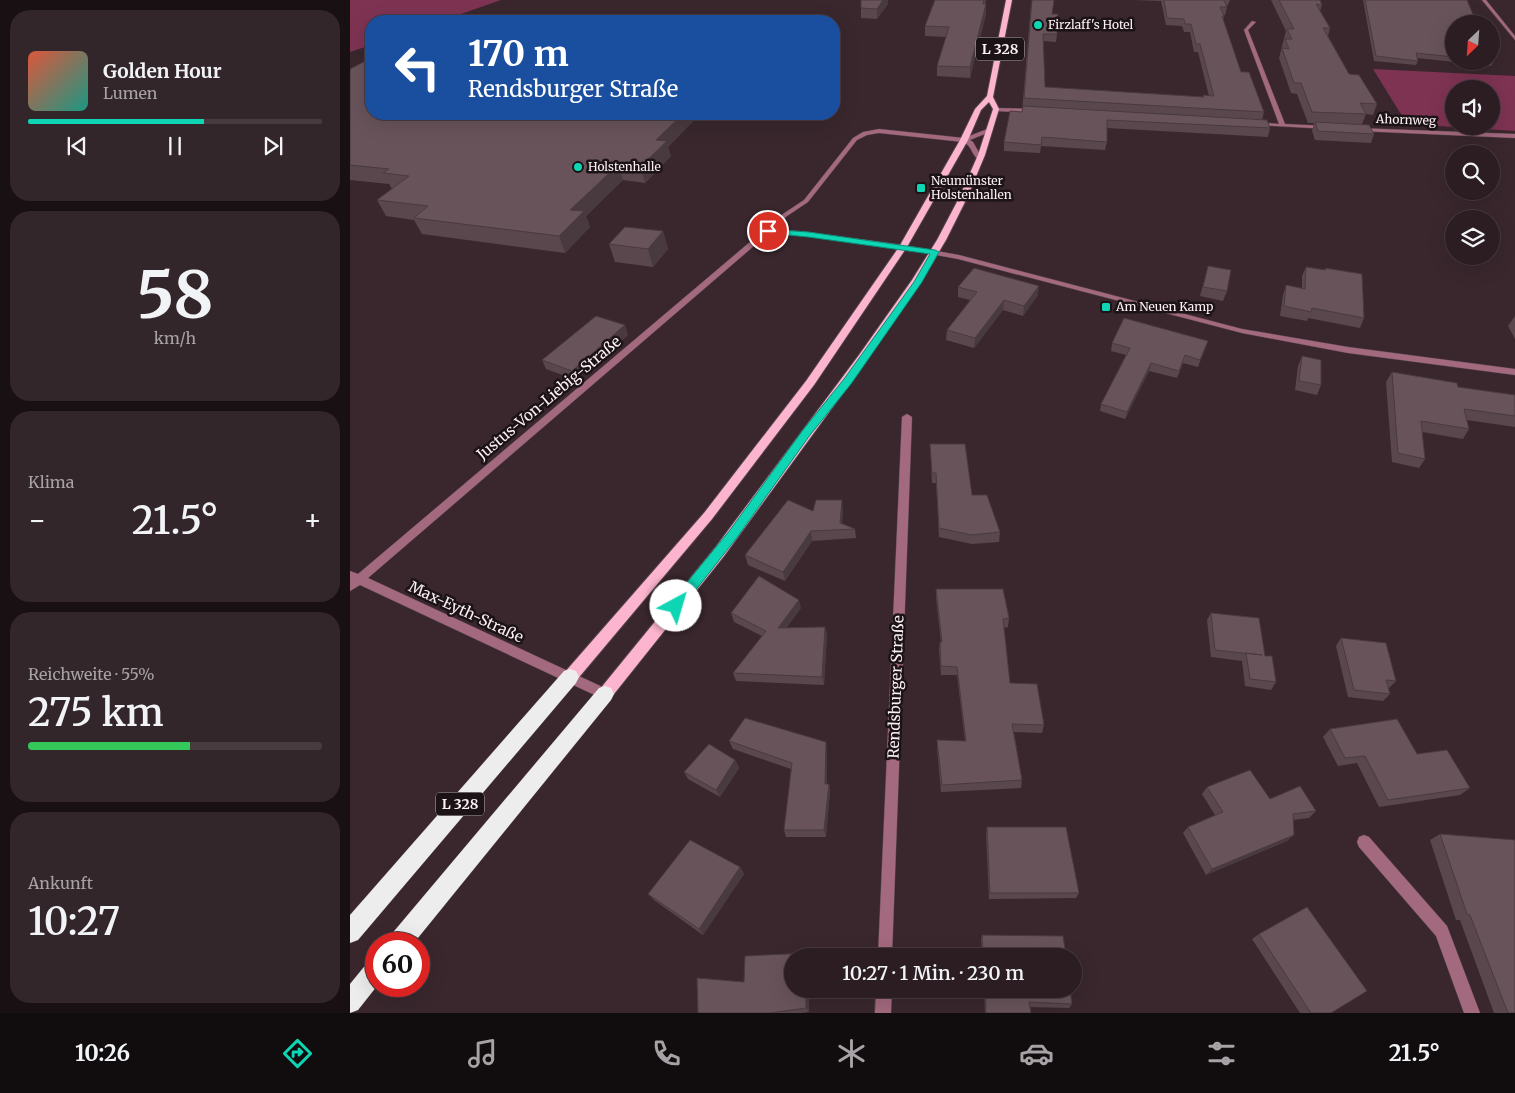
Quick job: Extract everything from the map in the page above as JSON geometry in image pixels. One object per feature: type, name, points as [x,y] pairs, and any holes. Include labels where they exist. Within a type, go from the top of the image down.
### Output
[{"type":"highway","name":"L 328","points":[[350,932],[570,677]]},
{"type":"highway","name":"L 328","points":[[408,932],[606,694]]},
{"type":"highway","points":[[350,1002],[365,984]]},
{"type":"main road","name":"L 328","points":[[570,677],[708,516],[810,383],[903,247],[964,140],[978,109],[990,97],[1009,0]]},
{"type":"main road","points":[[990,97],[996,109]]},
{"type":"main road","name":"L 328","points":[[606,694],[734,533],[918,282],[965,192],[990,130],[996,109]]},
{"type":"street","points":[[1484,0],[1515,39]]},
{"type":"street","points":[[1254,22],[1246,30],[1283,126]]},
{"type":"street","points":[[996,109],[1039,112]]},
{"type":"street","points":[[1244,124],[1332,128]]},
{"type":"street","name":"Ahornweg","points":[[1351,129],[1515,136]]},
{"type":"street","points":[[964,140],[990,130]]},
{"type":"street","name":"Justus-Von-Liebig-Straße","points":[[350,588],[354,577],[768,231],[784,215],[806,201],[855,139],[865,133],[888,131],[964,140]]},
{"type":"street","points":[[964,140],[971,143],[979,158]]},
{"type":"street","points":[[768,231],[808,234],[935,252],[1242,331],[1348,350],[1515,372]]},
{"type":"street","name":"Rendsburger Straße","points":[[886,948],[907,417]]},
{"type":"street","name":"Max-Eyth-Straße","points":[[354,577],[606,694]]},
{"type":"street","points":[[1364,842],[1442,931],[1472,1013]]},
{"type":"street","points":[[884,998],[884,1013]]},
{"type":"shaded area","points":[[350,0],[501,0],[458,15],[365,15],[365,47],[350,52]]},
{"type":"shaded area","points":[[1373,69],[1515,76],[1515,131],[1500,130],[1500,80],[1445,80],[1445,126],[1407,124]]},
{"type":"building","points":[[861,0],[883,0],[877,9],[861,8]]},
{"type":"building","points":[[935,0],[984,0],[983,4],[986,4],[970,67],[937,66],[949,27],[925,26]]},
{"type":"building","points":[[1032,0],[1054,0],[1052,14],[1058,14],[1057,34],[1043,34],[1045,87],[1204,97],[1203,95],[1214,96],[1200,44],[1196,44],[1191,24],[1185,24],[1184,19],[1167,18],[1164,0],[1224,0],[1227,7],[1220,7],[1224,16],[1222,16],[1241,72],[1249,72],[1264,112],[1024,98]]},
{"type":"building","points":[[1279,0],[1320,0],[1322,5],[1316,4],[1330,28],[1323,28],[1349,74],[1359,75],[1377,104],[1360,103],[1366,114],[1312,112],[1301,83],[1294,83],[1282,48],[1289,49],[1285,39],[1292,39],[1287,29],[1294,29]]},
{"type":"building","points":[[1365,0],[1467,0],[1473,15],[1445,15],[1445,56],[1416,53],[1418,61],[1376,56]]},
{"type":"building","points":[[365,61],[365,120],[677,120],[656,140],[667,141],[640,167],[618,165],[570,210],[584,211],[559,236],[414,218],[428,206],[377,200],[409,176],[383,173],[389,169],[350,165],[350,69]]},
{"type":"building","points":[[1023,106],[1267,120],[1270,128],[1107,120],[1107,142],[1042,137],[1041,145],[1004,142],[1010,111],[1022,112]]},
{"type":"building","points":[[1315,122],[1369,125],[1374,134],[1318,131]]},
{"type":"building","points":[[625,227],[663,231],[648,249],[609,244]]},
{"type":"building","points":[[1208,266],[1231,270],[1227,291],[1203,287]]},
{"type":"building","points":[[1306,267],[1362,274],[1364,318],[1312,308],[1311,312],[1284,306],[1286,285],[1305,289]]},
{"type":"building","points":[[974,268],[1039,286],[1024,306],[1004,300],[975,338],[947,330],[977,292],[958,287]]},
{"type":"building","points":[[596,316],[625,325],[572,371],[542,360]]},
{"type":"building","points":[[1124,318],[1208,341],[1200,360],[1185,355],[1179,371],[1151,363],[1127,412],[1101,404],[1130,348],[1112,343]]},
{"type":"building","points":[[1302,356],[1321,360],[1321,385],[1299,381]]},
{"type":"building","points":[[1392,372],[1457,383],[1458,387],[1515,395],[1515,416],[1464,409],[1469,429],[1421,421],[1425,459],[1398,453]]},
{"type":"building","points":[[930,444],[965,444],[972,495],[987,495],[1000,532],[972,535],[939,528],[936,473],[932,473]]},
{"type":"building","points":[[788,500],[813,511],[816,500],[842,500],[840,523],[855,529],[811,531],[783,572],[745,555]]},
{"type":"building","points":[[759,576],[799,600],[778,628],[825,627],[822,677],[733,673],[766,631],[731,613]]},
{"type":"building","points":[[936,589],[1003,589],[1009,618],[1003,619],[1010,683],[1037,684],[1044,725],[1012,724],[1022,780],[942,785],[937,740],[966,741],[957,667],[941,666],[940,642],[942,642]]},
{"type":"building","points":[[1211,613],[1259,618],[1265,656],[1272,656],[1276,682],[1250,679],[1246,653],[1215,650]]},
{"type":"building","points":[[1341,638],[1386,643],[1396,681],[1386,680],[1390,694],[1354,690]]},
{"type":"building","points":[[745,718],[826,742],[825,784],[829,784],[824,830],[784,830],[792,763],[729,741]]},
{"type":"building","points":[[1397,719],[1417,754],[1447,750],[1470,788],[1388,800],[1365,756],[1345,758],[1330,729]]},
{"type":"building","points":[[709,744],[735,760],[716,790],[684,772]]},
{"type":"building","points":[[1250,770],[1270,799],[1300,786],[1316,811],[1293,814],[1294,835],[1212,869],[1188,827],[1223,812],[1207,787]]},
{"type":"building","points":[[987,827],[1066,827],[1079,893],[990,893]]},
{"type":"building","points":[[1440,834],[1515,840],[1515,1013],[1508,1013],[1470,915],[1467,914]]},
{"type":"building","points":[[690,840],[740,867],[699,929],[648,894]]},
{"type":"building","points":[[1307,907],[1367,991],[1331,1013],[1311,1013],[1259,934]]},
{"type":"building","points":[[982,935],[1063,936],[1065,948],[983,948]]},
{"type":"building","points":[[784,954],[784,998],[806,998],[806,1008],[770,1013],[698,1013],[697,978],[744,982],[745,956]]},
{"type":"building","points":[[985,998],[1071,998],[1072,1004],[1029,1002],[1031,1013],[986,1013]]},
{"type":"place","name":"Firzlaff's Hotel","points":[[1038,25]]},
{"type":"place","name":"Holstenhalle","points":[[578,167]]},
{"type":"place","name":"Neumünster Holstenhallen","points":[[921,188]]},
{"type":"place","name":"Am Neuen Kamp","points":[[1106,307]]},
{"type":"route","points":[[676,606],[734,533],[847,381],[918,282],[935,252],[808,234],[768,231]]}]
